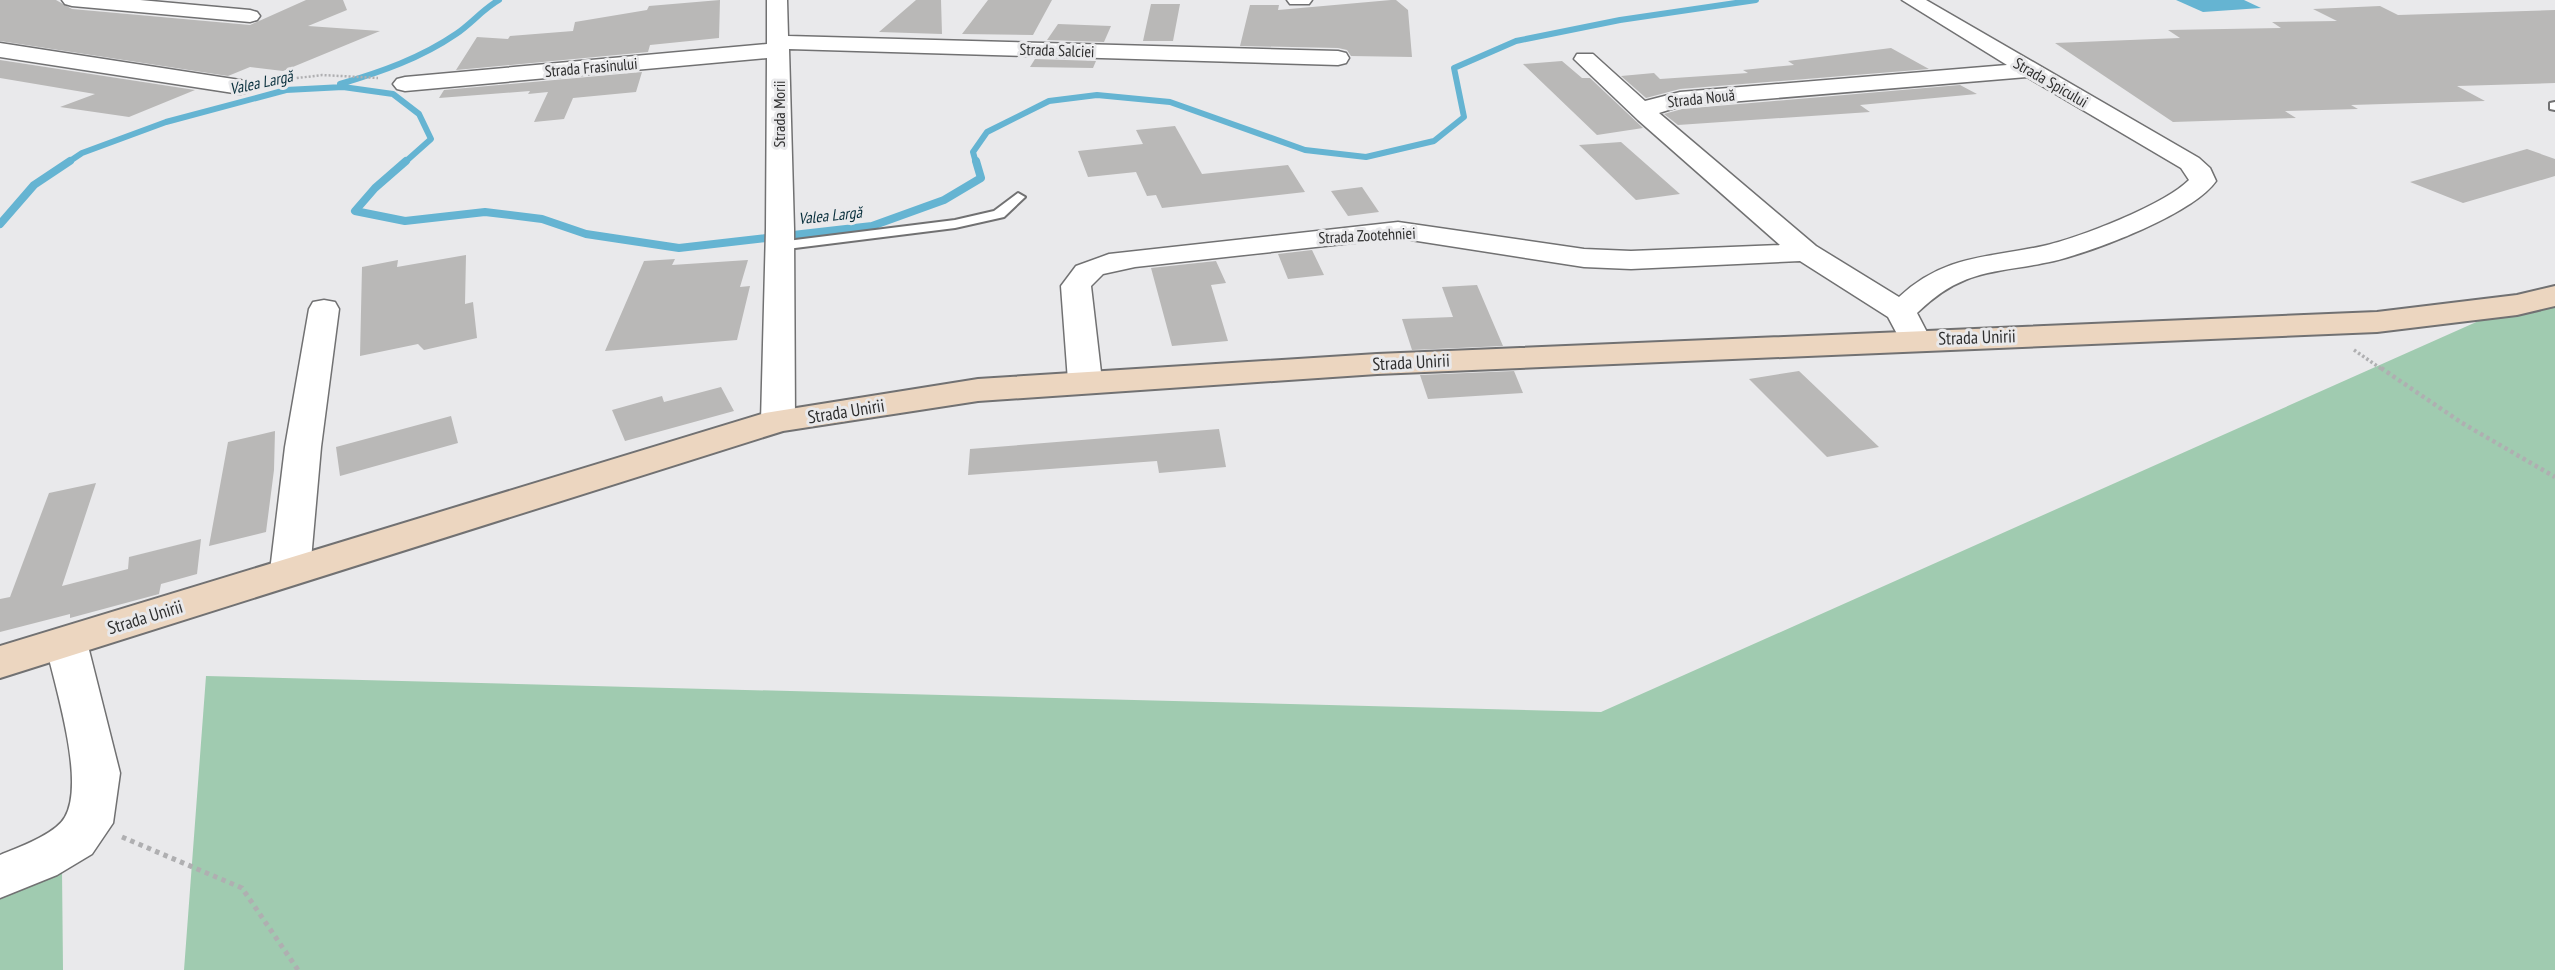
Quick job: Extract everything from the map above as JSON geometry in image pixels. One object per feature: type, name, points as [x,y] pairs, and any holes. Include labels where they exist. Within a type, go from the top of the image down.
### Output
[{"type":"main road","name":"Strada Unirii","points":[[0,662],[778,421],[978,390],[1908,326],[2377,322],[2517,305],[2555,296]]},
{"type":"street","points":[[72,0],[250,16]]},
{"type":"street","name":"Strada Morii","points":[[778,0],[778,421]]},
{"type":"street","name":"Strada Spicului","points":[[1908,326],[1926,288],[1970,266],[2051,253],[2142,220],[2190,194],[2203,181],[2201,174],[2190,163],[1912,0]]},
{"type":"street","name":"Strada Salciei","points":[[777,46],[1338,58]]},
{"type":"street","name":"Strada Frasinului","points":[[405,84],[777,46]]},
{"type":"street","points":[[0,50],[240,87]]},
{"type":"street","points":[[1585,59],[1647,115]]},
{"type":"street","name":"Strada Nouă","points":[[1908,326],[1805,252],[1647,115],[1648,107],[1679,99],[2032,71]]},
{"type":"street","name":"Strada Zootehniei","points":[[1085,381],[1076,286],[1082,273],[1094,267],[1135,258],[1398,230],[1419,231],[1584,258],[1631,260],[1805,252]]},
{"type":"street","points":[[290,571],[303,447],[324,309]]},
{"type":"street","points":[[0,877],[39,861],[75,840],[89,823],[97,773],[66,642]]},
{"type":"lane","points":[[780,239],[956,225],[999,214],[1018,197]]},
{"type":"path","points":[[240,87],[315,74],[355,74],[376,78]]},
{"type":"path","points":[[2312,323],[2462,423],[2555,477]]},
{"type":"path","points":[[89,823],[242,888],[298,970]]},
{"type":"green space","points":[[2555,287],[2555,970],[184,970],[206,676],[1601,712]]},
{"type":"green space","points":[[62,870],[63,970],[0,970],[0,896]]},
{"type":"water","points":[[2176,0],[2244,0],[2261,8],[2203,12]]},
{"type":"building","points":[[0,0],[56,0],[72,9],[250,25],[306,0],[343,0],[347,10],[308,26],[380,31],[283,71],[250,67],[228,76],[0,41]]},
{"type":"building","points":[[720,0],[719,38],[650,45],[648,52],[456,70],[477,37],[508,39],[510,36],[573,31],[575,22],[647,10],[649,6]]},
{"type":"building","points":[[916,0],[941,0],[942,34],[879,32]]},
{"type":"building","points":[[988,0],[1052,0],[1033,35],[962,34]]},
{"type":"building","points":[[1396,0],[1408,10],[1412,57],[1351,56],[1347,50],[1338,48],[1240,46],[1250,5],[1279,5],[1278,10]]},
{"type":"building","points":[[1151,4],[1180,4],[1173,41],[1143,41]]},
{"type":"building","points":[[2380,6],[2398,15],[2555,10],[2555,83],[2457,86],[2485,101],[2351,105],[2358,109],[2285,111],[2296,118],[2173,122],[2055,43],[2180,38],[2168,30],[2281,28],[2272,22],[2337,21],[2313,9]]},
{"type":"building","points":[[1058,24],[1111,26],[1104,42],[1047,40]]},
{"type":"building","points":[[1891,48],[1929,69],[1680,89],[1646,98],[1621,76],[1654,73],[1660,79],[1748,73],[1743,70],[1794,65],[1788,61]]},
{"type":"building","points":[[1035,59],[1096,61],[1093,68],[1030,67]]},
{"type":"building","points":[[0,60],[195,90],[129,117],[60,107],[95,94],[0,78]]},
{"type":"building","points":[[1562,61],[1582,78],[1590,78],[1643,128],[1597,135],[1523,64]]},
{"type":"building","points":[[642,72],[636,92],[573,98],[564,119],[534,122],[548,92],[439,98],[444,90]]},
{"type":"building","points":[[1960,85],[1977,94],[1860,105],[1870,112],[1678,125],[1664,114],[1682,109]]},
{"type":"building","points":[[1175,126],[1202,174],[1288,165],[1305,192],[1162,208],[1156,195],[1147,196],[1136,172],[1088,177],[1078,151],[1143,144],[1136,130]]},
{"type":"building","points":[[1621,142],[1680,194],[1636,200],[1579,145]]},
{"type":"building","points":[[2527,149],[2555,159],[2555,176],[2463,203],[2410,182]]},
{"type":"building","points":[[1362,187],[1379,212],[1348,216],[1331,191]]},
{"type":"building","points":[[1312,250],[1324,275],[1288,279],[1278,254]]},
{"type":"building","points":[[466,255],[465,304],[473,302],[477,338],[424,350],[418,344],[360,356],[362,267],[398,260],[397,267]]},
{"type":"building","points":[[675,259],[672,265],[748,260],[740,287],[750,286],[737,340],[605,351],[644,261]]},
{"type":"building","points":[[1216,261],[1226,283],[1211,285],[1228,341],[1172,346],[1151,268]]},
{"type":"building","points":[[1477,285],[1503,346],[1412,350],[1402,319],[1453,317],[1442,287]]},
{"type":"building","points":[[1514,371],[1523,393],[1428,399],[1420,375]]},
{"type":"building","points":[[1799,371],[1879,447],[1827,457],[1749,379]]},
{"type":"building","points":[[721,387],[734,411],[625,441],[612,410],[662,396],[664,402]]},
{"type":"building","points":[[451,416],[458,443],[340,476],[336,447]]},
{"type":"building","points":[[1219,429],[1226,467],[1159,473],[1157,461],[968,475],[970,449]]},
{"type":"building","points":[[275,431],[274,470],[266,532],[209,546],[228,442]]},
{"type":"building","points":[[96,483],[62,586],[128,569],[129,557],[201,539],[197,574],[161,584],[159,594],[70,618],[70,614],[0,632],[0,599],[10,597],[49,493]]},
{"type":"waterway","points":[[340,84],[429,50],[456,34],[499,0]]},
{"type":"waterway","name":"Valea Largă","points":[[976,163],[973,152],[987,132],[1049,101],[1097,95],[1170,102],[1305,150],[1366,157],[1434,141],[1464,117],[1454,68],[1516,41],[1620,20],[1756,0]]},
{"type":"waterway","name":"Valea Largă","points":[[0,224],[34,185],[82,153],[166,122],[286,90],[343,87],[393,94],[419,114],[431,139],[404,163]]},
{"type":"waterway","name":"Valea Largă","points":[[406,161],[375,188],[355,211],[405,221],[485,212],[542,219],[586,234],[679,248],[872,226],[944,200],[981,178],[976,161]]}]
